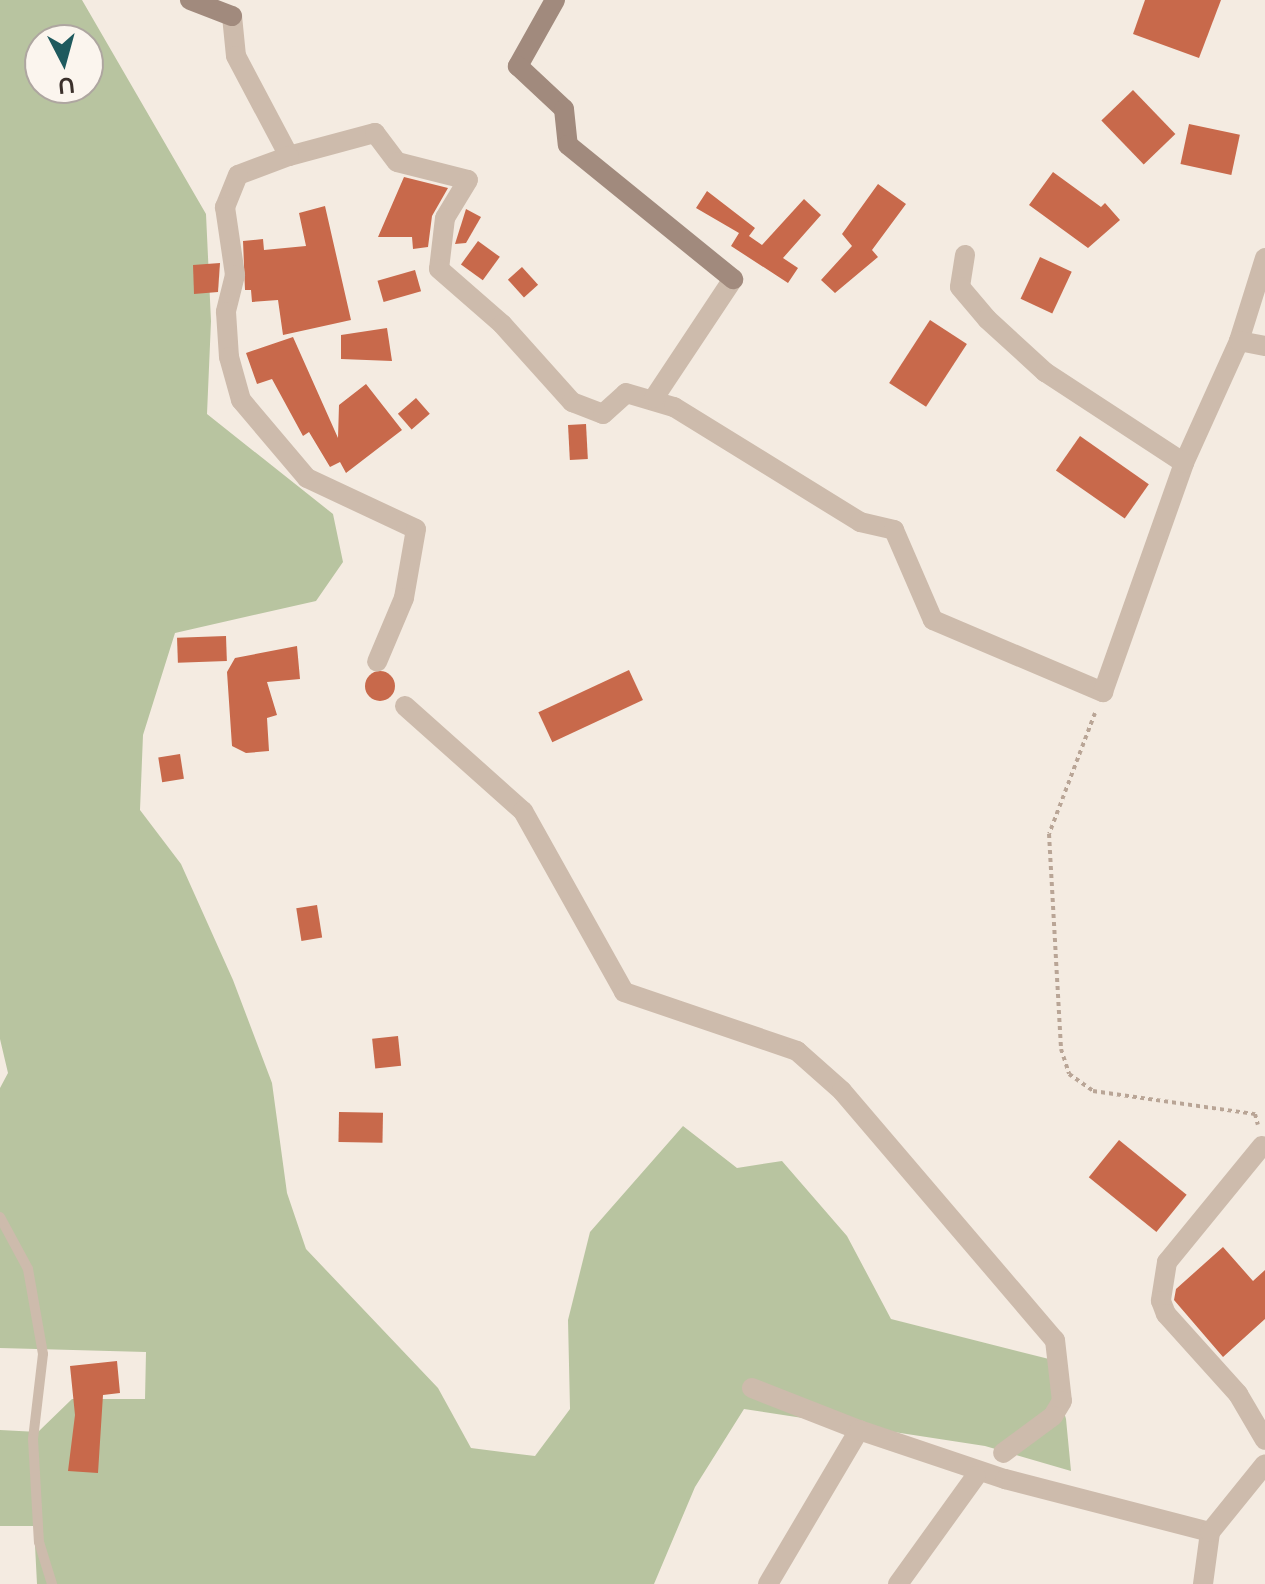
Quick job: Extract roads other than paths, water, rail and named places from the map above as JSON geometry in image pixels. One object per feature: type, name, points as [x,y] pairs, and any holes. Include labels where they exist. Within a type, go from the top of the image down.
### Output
[{"type":"street","points":[[190,0],[232,16],[236,56],[289,156]]},
{"type":"street","points":[[555,0],[518,66],[564,109],[568,145],[733,279],[654,398]]},
{"type":"street","points":[[377,662],[404,598],[416,529],[307,478],[241,400],[229,357],[226,312],[235,275],[225,207],[238,175],[289,156],[375,133],[397,162],[468,180],[445,218],[439,269],[589,413],[603,414],[626,393],[654,398],[860,522],[894,530],[933,620],[1103,692],[1184,463],[1239,341],[1265,258]]},
{"type":"street","points":[[965,255],[960,287],[987,319],[1045,372],[1184,463]]},
{"type":"street","points":[[1239,341],[1265,346]]},
{"type":"street","points":[[405,706],[523,811],[624,992],[797,1051],[842,1091],[1055,1340],[1062,1401],[1053,1416],[1003,1453]]},
{"type":"street","points":[[1262,1146],[1167,1262],[1161,1301],[1166,1314],[1238,1394],[1265,1440]]},
{"type":"street","points":[[752,1388],[989,1476],[1210,1532]]},
{"type":"street","points":[[768,1584],[859,1430]]},
{"type":"street","points":[[1201,1582],[1210,1532],[1265,1462],[1265,1447]]},
{"type":"street","points":[[898,1584],[989,1476]]},
{"type":"lane","points":[[0,1217],[28,1269],[43,1354],[33,1439],[39,1542],[52,1584]]}]
